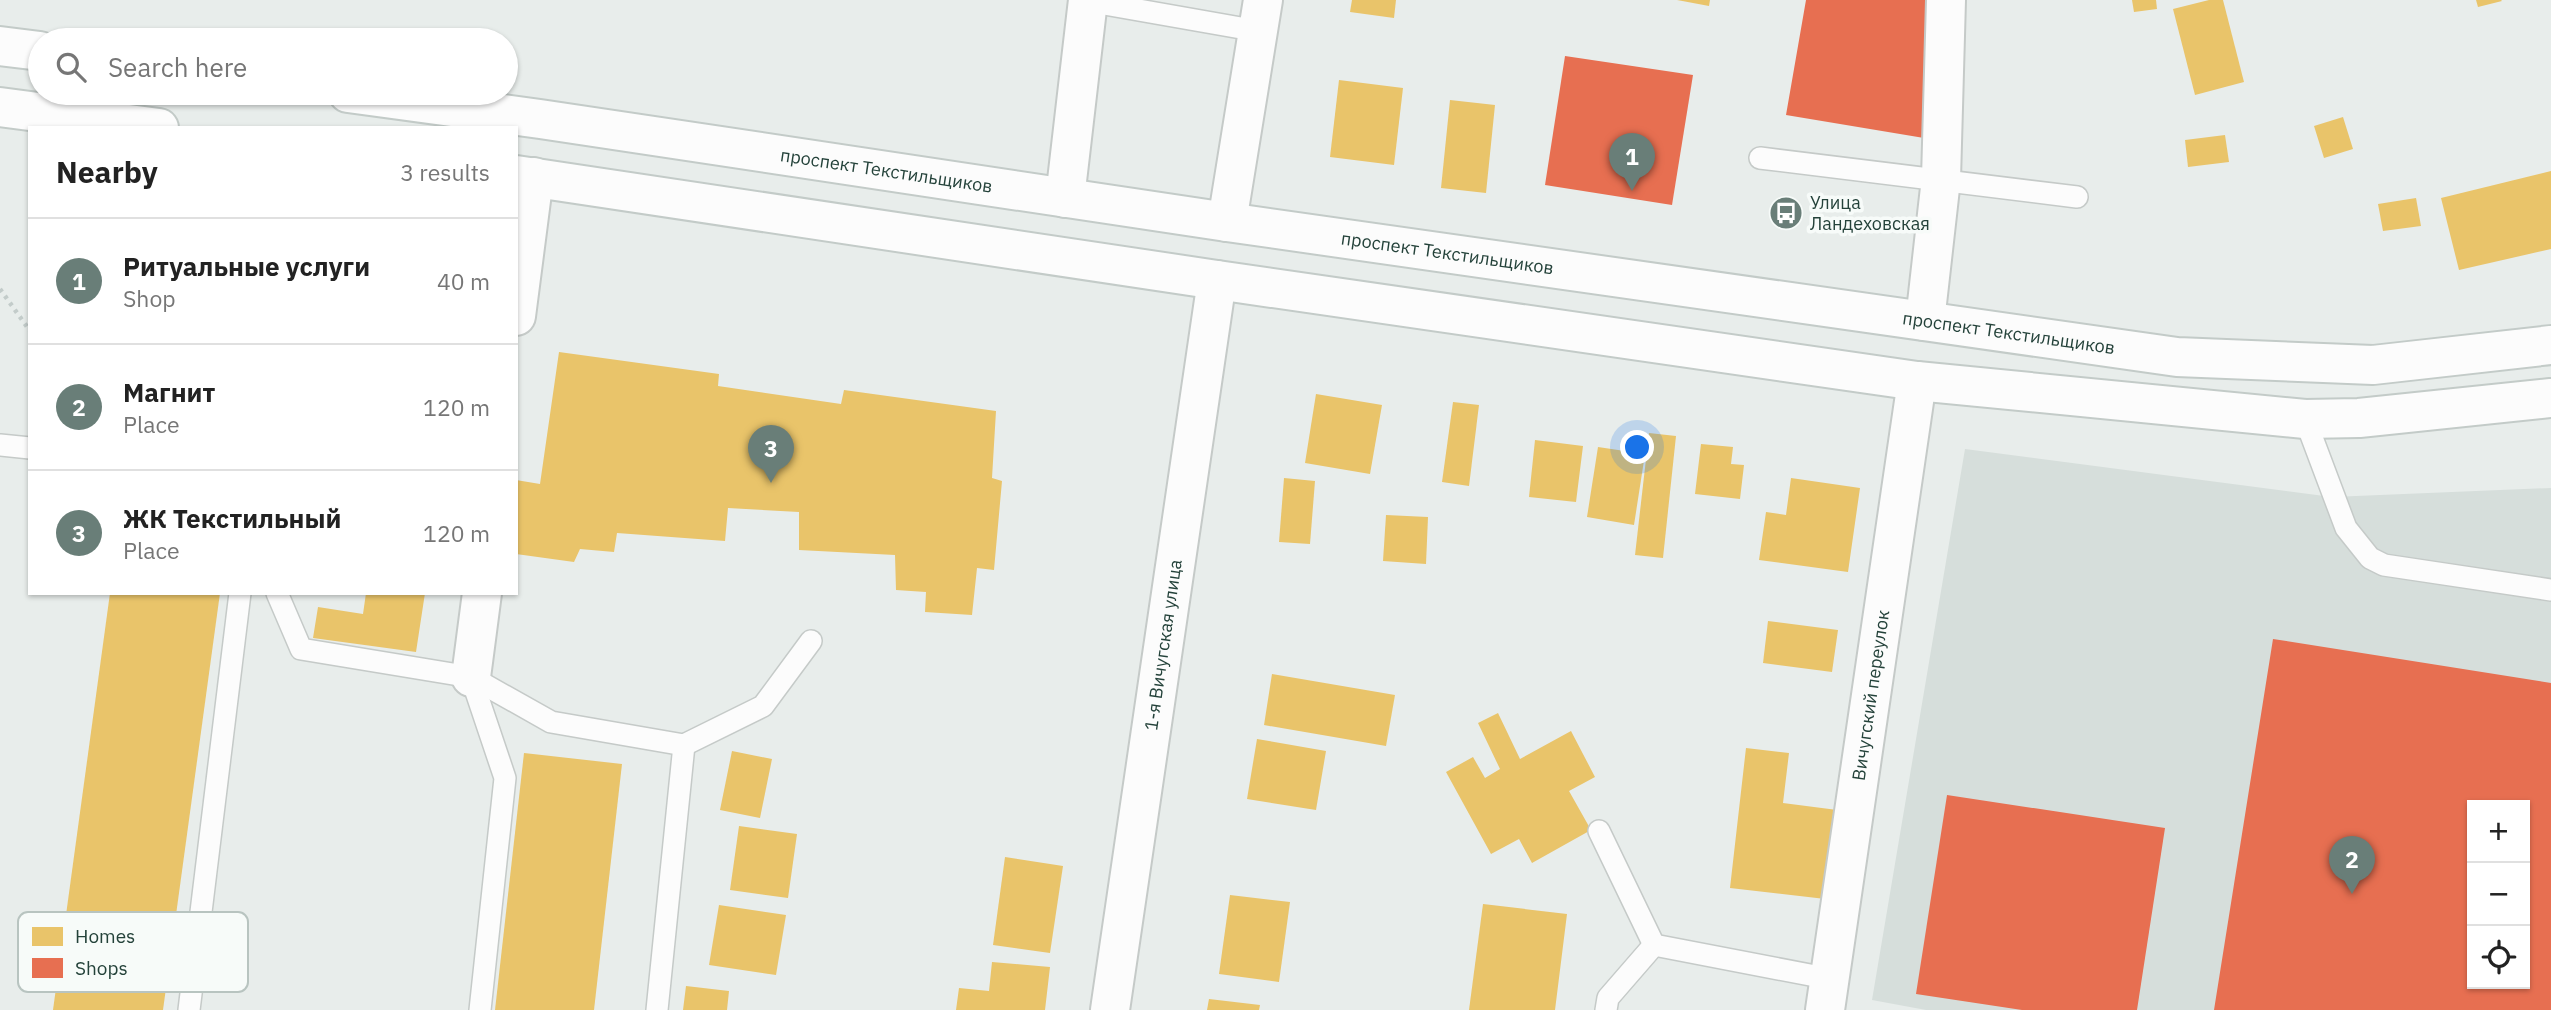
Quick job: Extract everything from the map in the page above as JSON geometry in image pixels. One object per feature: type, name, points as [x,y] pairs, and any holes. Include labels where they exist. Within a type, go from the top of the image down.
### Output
[{"type":"main road","points":[[1925,321],[1941,179],[1946,0]]},
{"type":"main road","points":[[1065,198],[1087,1]]},
{"type":"main road","points":[[1227,222],[1261,15]]},
{"type":"main road","points":[[0,46],[28,50]]},
{"type":"main road","name":"проспект Текстильщиков","points":[[437,105],[1227,222],[2177,357],[2345,364],[2398,363],[2551,345]]},
{"type":"main road","points":[[0,107],[144,126]]},
{"type":"main road","points":[[518,285],[525,176],[1917,381],[2305,419],[2359,418],[2551,398]]},
{"type":"main road","name":"1-я Вичугская улица","points":[[1110,1010],[1227,222]]},
{"type":"main road","name":"Вичугский переулок","points":[[1828,995],[1917,381]]},
{"type":"main road","points":[[471,677],[482,595]]},
{"type":"lane","points":[[1087,1],[1261,15]]},
{"type":"lane","points":[[1760,158],[2077,197]]},
{"type":"lane","points":[[2305,419],[2346,528],[2370,558],[2384,565],[2551,590]]},
{"type":"lane","points":[[0,445],[28,448]]},
{"type":"lane","points":[[201,912],[240,595]]},
{"type":"lane","points":[[278,595],[301,649],[471,677],[551,722],[684,746],[763,706],[811,641]]},
{"type":"lane","points":[[471,677],[505,778],[480,1010]]},
{"type":"lane","points":[[657,1010],[684,746]]},
{"type":"lane","points":[[1599,831],[1654,945],[1828,995]]},
{"type":"lane","points":[[1606,1010],[1608,998],[1654,945]]},
{"type":"lane","points":[[189,1010],[191,992]]},
{"type":"path","points":[[0,289],[28,328]]},
{"type":"shaded area","points":[[1965,449],[2332,497],[2551,488],[2551,1010],[1926,1010],[1872,1000]]},
{"type":"building: Homes","points":[[1352,0],[1396,0],[1394,18],[1350,12]]},
{"type":"building: Homes","points":[[1677,0],[1710,0],[1709,6]]},
{"type":"building: Homes","points":[[2132,0],[2156,0],[2157,9],[2134,12]]},
{"type":"building: Homes","points":[[2209,0],[2223,0],[2244,82],[2195,95],[2173,9]]},
{"type":"building: Homes","points":[[2476,0],[2501,0],[2502,1],[2478,7]]},
{"type":"building: Homes","points":[[1339,80],[1403,88],[1394,165],[1330,157]]},
{"type":"building: Homes","points":[[1450,100],[1495,105],[1486,193],[1441,188]]},
{"type":"building: Homes","points":[[2343,117],[2353,149],[2324,158],[2314,126]]},
{"type":"building: Homes","points":[[2225,135],[2229,162],[2188,167],[2185,140]]},
{"type":"building: Homes","points":[[2551,171],[2551,249],[2459,270],[2441,198]]},
{"type":"building: Homes","points":[[2416,198],[2421,226],[2383,231],[2378,204]]},
{"type":"building: Homes","points":[[559,352],[719,374],[718,386],[841,404],[844,390],[996,411],[992,478],[1002,481],[994,570],[977,568],[972,615],[925,612],[926,592],[896,590],[895,555],[799,550],[799,512],[728,508],[725,541],[617,533],[614,552],[580,549],[574,562],[518,554],[518,480],[540,484]]},
{"type":"building: Homes","points":[[1316,394],[1382,405],[1370,474],[1305,463]]},
{"type":"building: Homes","points":[[1453,402],[1479,405],[1469,486],[1442,482]]},
{"type":"building: Homes","points":[[1649,433],[1676,436],[1663,558],[1635,555]]},
{"type":"building: Homes","points":[[1535,440],[1583,446],[1576,502],[1529,497]]},
{"type":"building: Homes","points":[[1701,444],[1733,447],[1731,464],[1744,465],[1740,499],[1695,494]]},
{"type":"building: Homes","points":[[1598,447],[1645,454],[1634,525],[1587,517]]},
{"type":"building: Homes","points":[[1284,478],[1315,481],[1310,544],[1279,542]]},
{"type":"building: Homes","points":[[1791,478],[1860,488],[1848,572],[1759,560],[1766,512],[1786,515]]},
{"type":"building: Homes","points":[[1386,515],[1428,517],[1426,564],[1383,561]]},
{"type":"building: Homes","points":[[110,595],[220,595],[176,912],[66,912]]},
{"type":"building: Homes","points":[[366,595],[425,595],[416,652],[313,638],[318,607],[363,614]]},
{"type":"building: Homes","points":[[1768,621],[1838,630],[1832,672],[1763,663]]},
{"type":"building: Homes","points":[[1272,674],[1395,695],[1386,746],[1264,725]]},
{"type":"building: Homes","points":[[1498,713],[1520,759],[1571,731],[1595,777],[1569,791],[1591,830],[1532,863],[1519,839],[1491,854],[1446,772],[1473,757],[1485,778],[1500,769],[1478,723]]},
{"type":"building: Homes","points":[[1257,739],[1326,751],[1316,810],[1247,799]]},
{"type":"building: Homes","points":[[1746,748],[1789,753],[1783,803],[1845,811],[1834,900],[1730,888]]},
{"type":"building: Homes","points":[[732,751],[772,759],[760,818],[720,810]]},
{"type":"building: Homes","points":[[524,753],[622,764],[594,1010],[495,1010]]},
{"type":"building: Homes","points":[[739,826],[797,834],[788,898],[730,890]]},
{"type":"building: Homes","points":[[1005,857],[1063,866],[1050,953],[993,945]]},
{"type":"building: Homes","points":[[1230,895],[1290,902],[1279,982],[1219,974]]},
{"type":"building: Homes","points":[[1483,904],[1567,914],[1555,1010],[1469,1010]]},
{"type":"building: Homes","points":[[719,905],[786,915],[776,975],[709,965]]},
{"type":"building: Homes","points":[[992,962],[1050,967],[1045,1010],[956,1010],[959,988],[989,991]]},
{"type":"building: Homes","points":[[686,986],[729,991],[727,1010],[683,1010]]},
{"type":"building: Homes","points":[[55,992],[165,992],[163,1010],[53,1010]]},
{"type":"building: Homes","points":[[1209,999],[1260,1005],[1259,1010],[1207,1010]]},
{"type":"building: Shops","points":[[1806,0],[1929,0],[1925,27],[1943,31],[1924,138],[1786,115]]},
{"type":"building: Shops","points":[[1565,56],[1693,75],[1672,205],[1545,185]]},
{"type":"building: Shops","points":[[2273,639],[2551,683],[2551,1010],[2214,1010]]},
{"type":"building: Shops","points":[[1947,795],[2165,828],[2137,1010],[2022,1010],[1916,994]]},
{"type":"place","name":"Ритуальные услуги","points":[[1632,191]]},
{"type":"place","name":"Улица Ландеховская","points":[[1786,213]]},
{"type":"place","name":"ЖК Текстильный","points":[[771,483]]},
{"type":"place","name":"Магнит","points":[[2352,894]]}]
